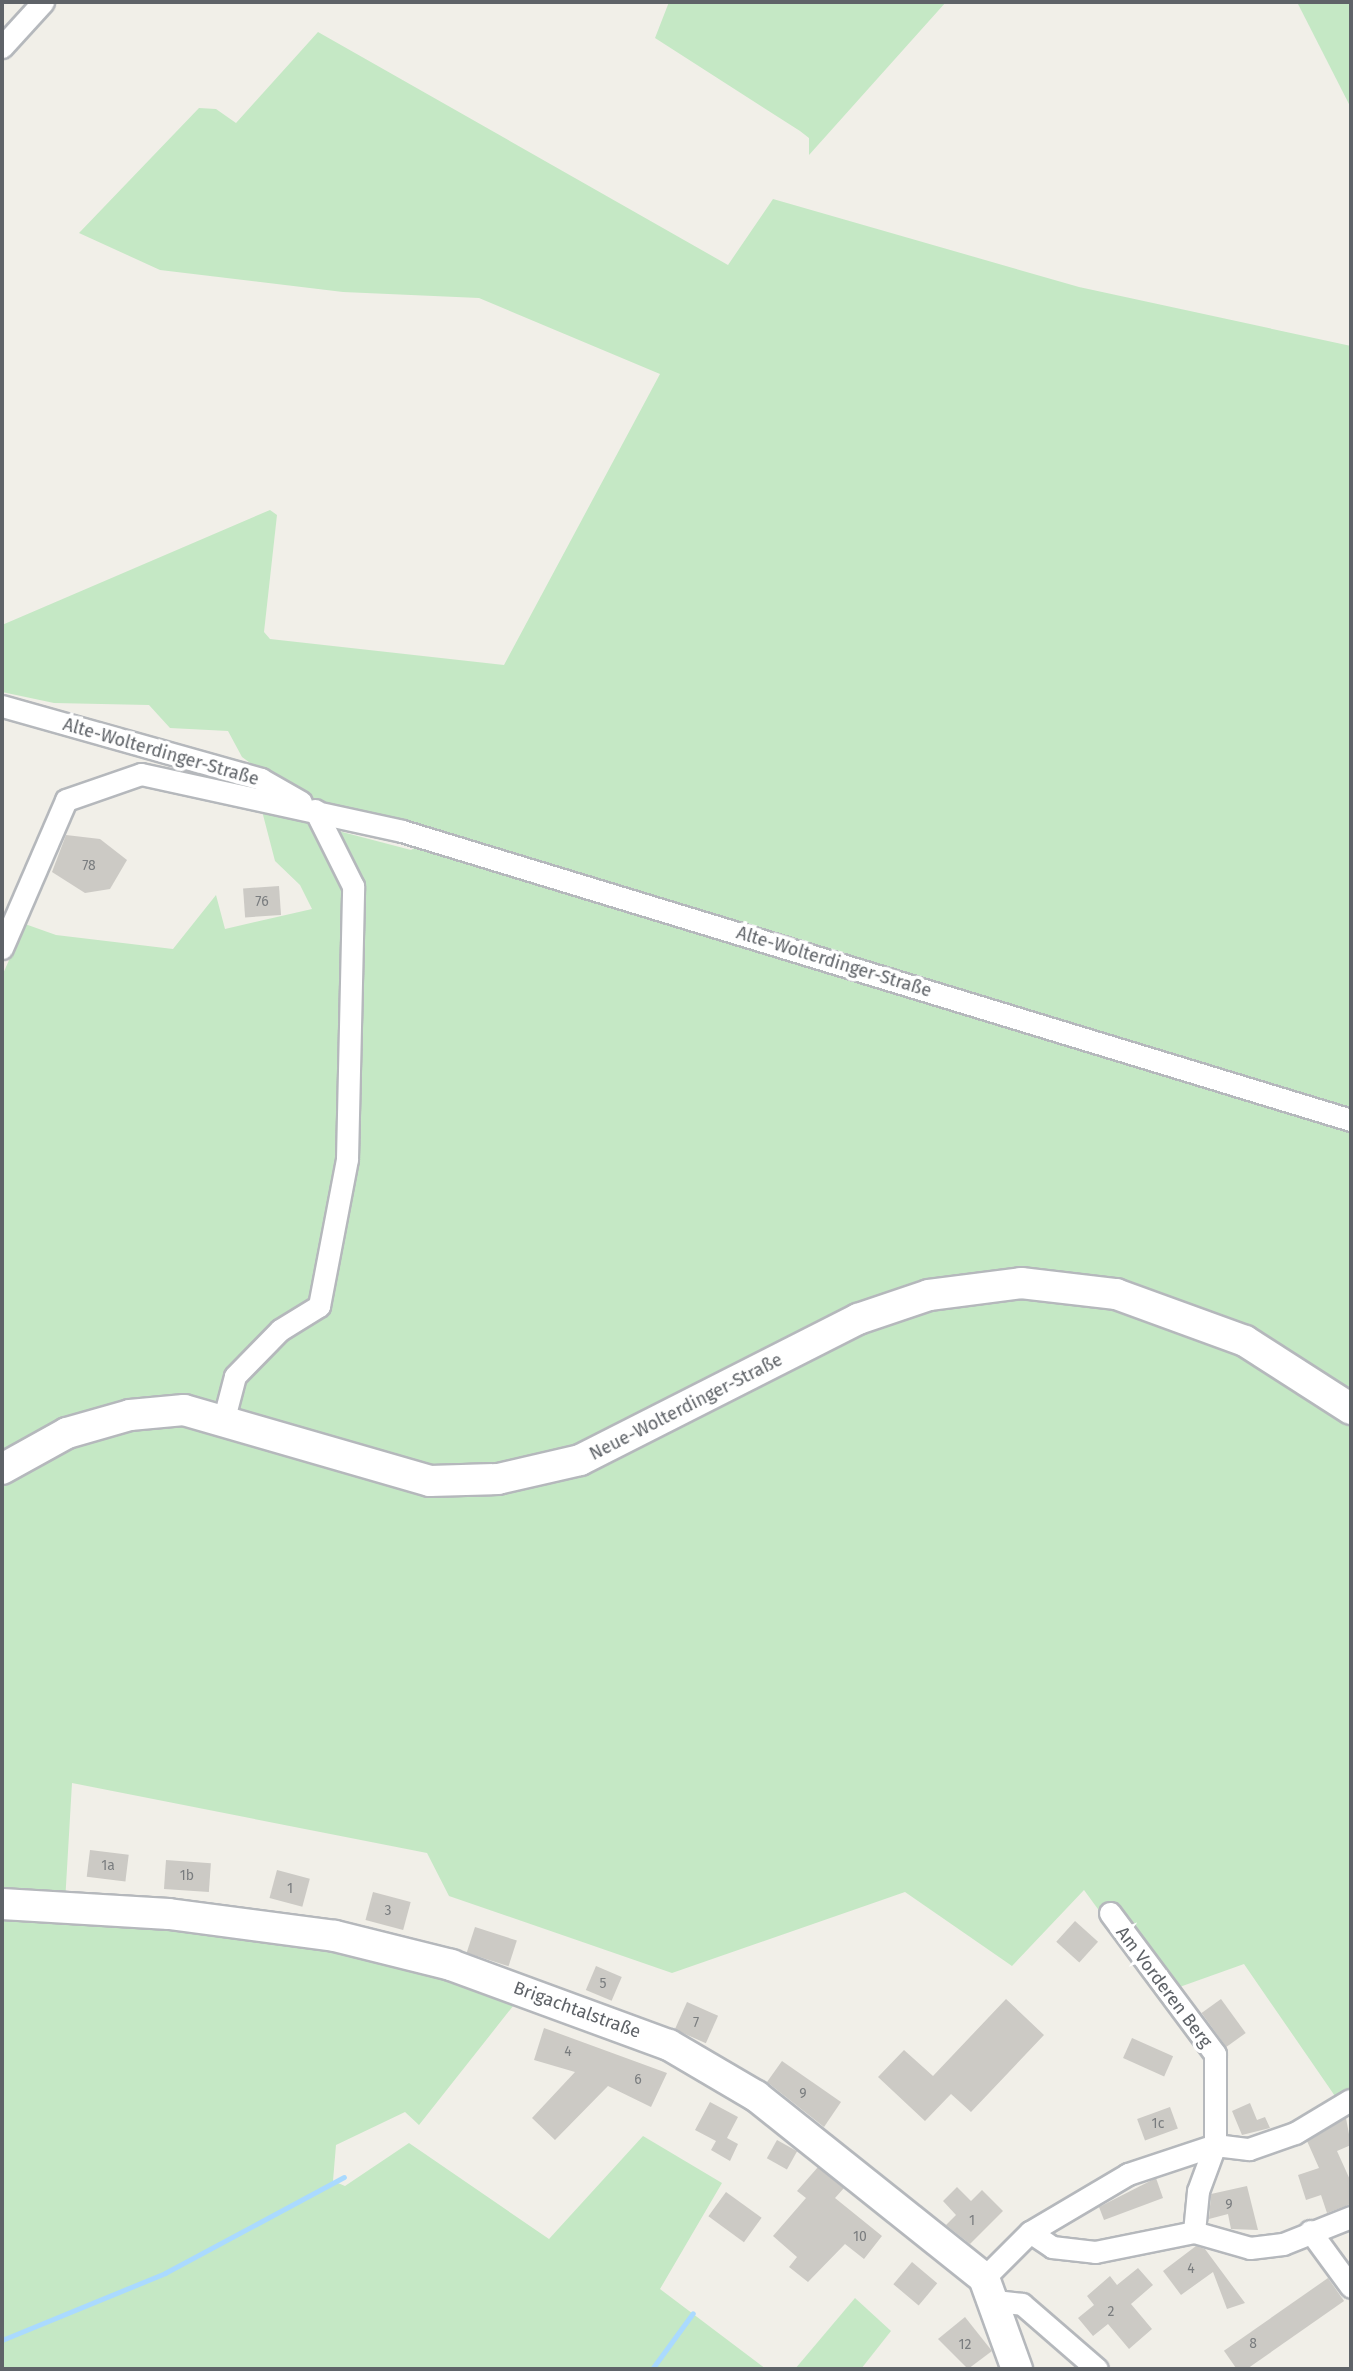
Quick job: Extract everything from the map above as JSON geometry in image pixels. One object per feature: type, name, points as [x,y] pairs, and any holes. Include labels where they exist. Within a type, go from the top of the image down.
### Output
[{"type":"main road","name":"Neue-Wolterdinger-Straße","points":[[2,1469],[67,1433],[130,1415],[184,1410],[224,1418],[430,1481],[498,1479],[580,1460],[858,1319],[929,1295],[1021,1283],[1116,1294],[1245,1341],[1351,1409]]},
{"type":"main road","name":"Brigachtalstraße","points":[[2,1904],[169,1914],[335,1936],[529,1991],[669,2045],[756,2096],[989,2290]]},
{"type":"main road","points":[[989,2290],[1017,2369]]},
{"type":"street","points":[[2,47],[43,2]]},
{"type":"street","name":"Alte-Wolterdinger-Straße","points":[[2,706],[261,779],[315,810]]},
{"type":"street","name":"Alte-Wolterdinger-Straße","points":[[2,948],[51,825],[66,800],[96,786],[141,774],[315,810],[430,839],[1351,1120]]},
{"type":"street","points":[[224,1418],[235,1376],[280,1330],[319,1306],[347,1159],[354,1076],[353,886],[315,810]]},
{"type":"street","name":"Am Vorderen Berg","points":[[1110,1913],[1214,2054],[1215,2145],[1198,2192],[1194,2232]]},
{"type":"street","points":[[1097,2369],[1022,2304],[989,2290],[1030,2232],[1128,2174],[1215,2145],[1248,2149],[1284,2137],[1350,2100]]},
{"type":"street","points":[[1030,2232],[1052,2247],[1096,2252],[1194,2232],[1250,2248],[1351,2217]]},
{"type":"street","points":[[1310,2231],[1351,2287]]},
{"type":"green space","points":[[669,2],[946,2],[809,155],[809,138],[800,131],[655,38]]},
{"type":"green space","points":[[1297,2],[1351,2],[1351,108]]},
{"type":"green space","points":[[318,32],[728,265],[773,199],[1079,287],[1351,346],[1351,2094],[1337,2099],[1244,1964],[1160,1994],[1084,1890],[1012,1966],[905,1892],[672,1973],[449,1896],[427,1853],[72,1783],[64,1920],[155,1924],[340,1951],[517,2001],[419,2125],[405,2112],[336,2145],[333,2181],[345,2186],[409,2143],[549,2239],[643,2136],[722,2183],[660,2289],[766,2369],[2,2369],[2,976],[25,924],[56,935],[173,949],[216,895],[225,929],[312,909],[300,885],[275,861],[262,811],[411,850],[429,839],[315,810],[242,757],[228,731],[170,728],[149,705],[54,703],[2,692],[2,625],[270,510],[277,515],[264,632],[270,639],[504,665],[660,374],[479,298],[343,292],[160,270],[79,233],[199,108],[216,109],[236,123]]},
{"type":"green space","points":[[855,2298],[891,2331],[861,2369],[795,2369]]},
{"type":"building","points":[[66,835],[100,839],[127,860],[110,889],[85,893],[52,872]]},
{"type":"building","points":[[279,886],[281,915],[245,917],[243,889]]},
{"type":"building","points":[[90,1850],[129,1855],[125,1882],[87,1877]]},
{"type":"building","points":[[166,1860],[211,1863],[209,1892],[164,1889]]},
{"type":"building","points":[[277,1870],[310,1879],[302,1907],[269,1898]]},
{"type":"building","points":[[373,1892],[411,1902],[403,1930],[365,1920]]},
{"type":"building","points":[[1075,1921],[1098,1942],[1079,1963],[1056,1942]]},
{"type":"building","points":[[475,1927],[517,1941],[509,1966],[467,1953]]},
{"type":"building","points":[[596,1966],[622,1977],[612,2001],[586,1990]]},
{"type":"building","points":[[1006,1999],[1044,2035],[971,2112],[951,2094],[925,2121],[878,2077],[904,2050],[933,2076]]},
{"type":"building","points":[[1221,1999],[1246,2033],[1226,2047],[1202,2013]]},
{"type":"building","points":[[687,2002],[718,2016],[706,2043],[675,2029]]},
{"type":"building","points":[[544,2028],[667,2073],[651,2107],[608,2086],[555,2140],[532,2118],[575,2072],[534,2060]]},
{"type":"building","points":[[1132,2038],[1173,2056],[1164,2076],[1123,2058]]},
{"type":"building","points":[[782,2061],[841,2102],[824,2127],[767,2082]]},
{"type":"building","points":[[710,2102],[738,2117],[727,2138],[738,2144],[730,2161],[711,2150],[716,2141],[695,2130]]},
{"type":"building","points":[[1250,2103],[1257,2120],[1265,2117],[1270,2128],[1242,2135],[1232,2111]]},
{"type":"building","points":[[1170,2107],[1178,2129],[1145,2141],[1137,2119]]},
{"type":"building","points":[[1346,2118],[1351,2145],[1337,2151],[1351,2182],[1351,2204],[1327,2213],[1321,2195],[1306,2200],[1298,2175],[1319,2168],[1307,2141]]},
{"type":"building","points":[[777,2140],[797,2151],[787,2170],[767,2158]]},
{"type":"building","points":[[818,2167],[844,2188],[835,2198],[882,2236],[864,2259],[845,2244],[808,2282],[789,2267],[797,2257],[773,2236],[806,2198],[797,2191]]},
{"type":"building","points":[[1156,2178],[1163,2198],[1104,2220],[1099,2207]]},
{"type":"building","points":[[1247,2186],[1258,2230],[1231,2229],[1228,2214],[1209,2219],[1211,2194]]},
{"type":"building","points":[[957,2187],[971,2201],[982,2190],[1003,2211],[970,2244],[946,2225],[956,2215],[943,2201]]},
{"type":"building","points":[[726,2192],[762,2218],[744,2242],[708,2216]]},
{"type":"building","points":[[1196,2246],[1205,2249],[1245,2303],[1227,2309],[1213,2272],[1181,2295],[1163,2271]]},
{"type":"building","points":[[912,2262],[937,2283],[919,2305],[893,2284]]},
{"type":"building","points":[[1138,2268],[1153,2285],[1131,2304],[1152,2329],[1129,2349],[1108,2324],[1093,2336],[1078,2318],[1094,2305],[1087,2296],[1110,2276],[1117,2285]]},
{"type":"building","points":[[1328,2278],[1344,2301],[1247,2369],[1237,2369],[1224,2351]]},
{"type":"building","points":[[965,2317],[992,2351],[968,2369],[938,2339]]},
{"type":"waterway","points":[[2,2340],[165,2273],[344,2177]]},
{"type":"waterway","points":[[652,2369],[693,2313]]}]
